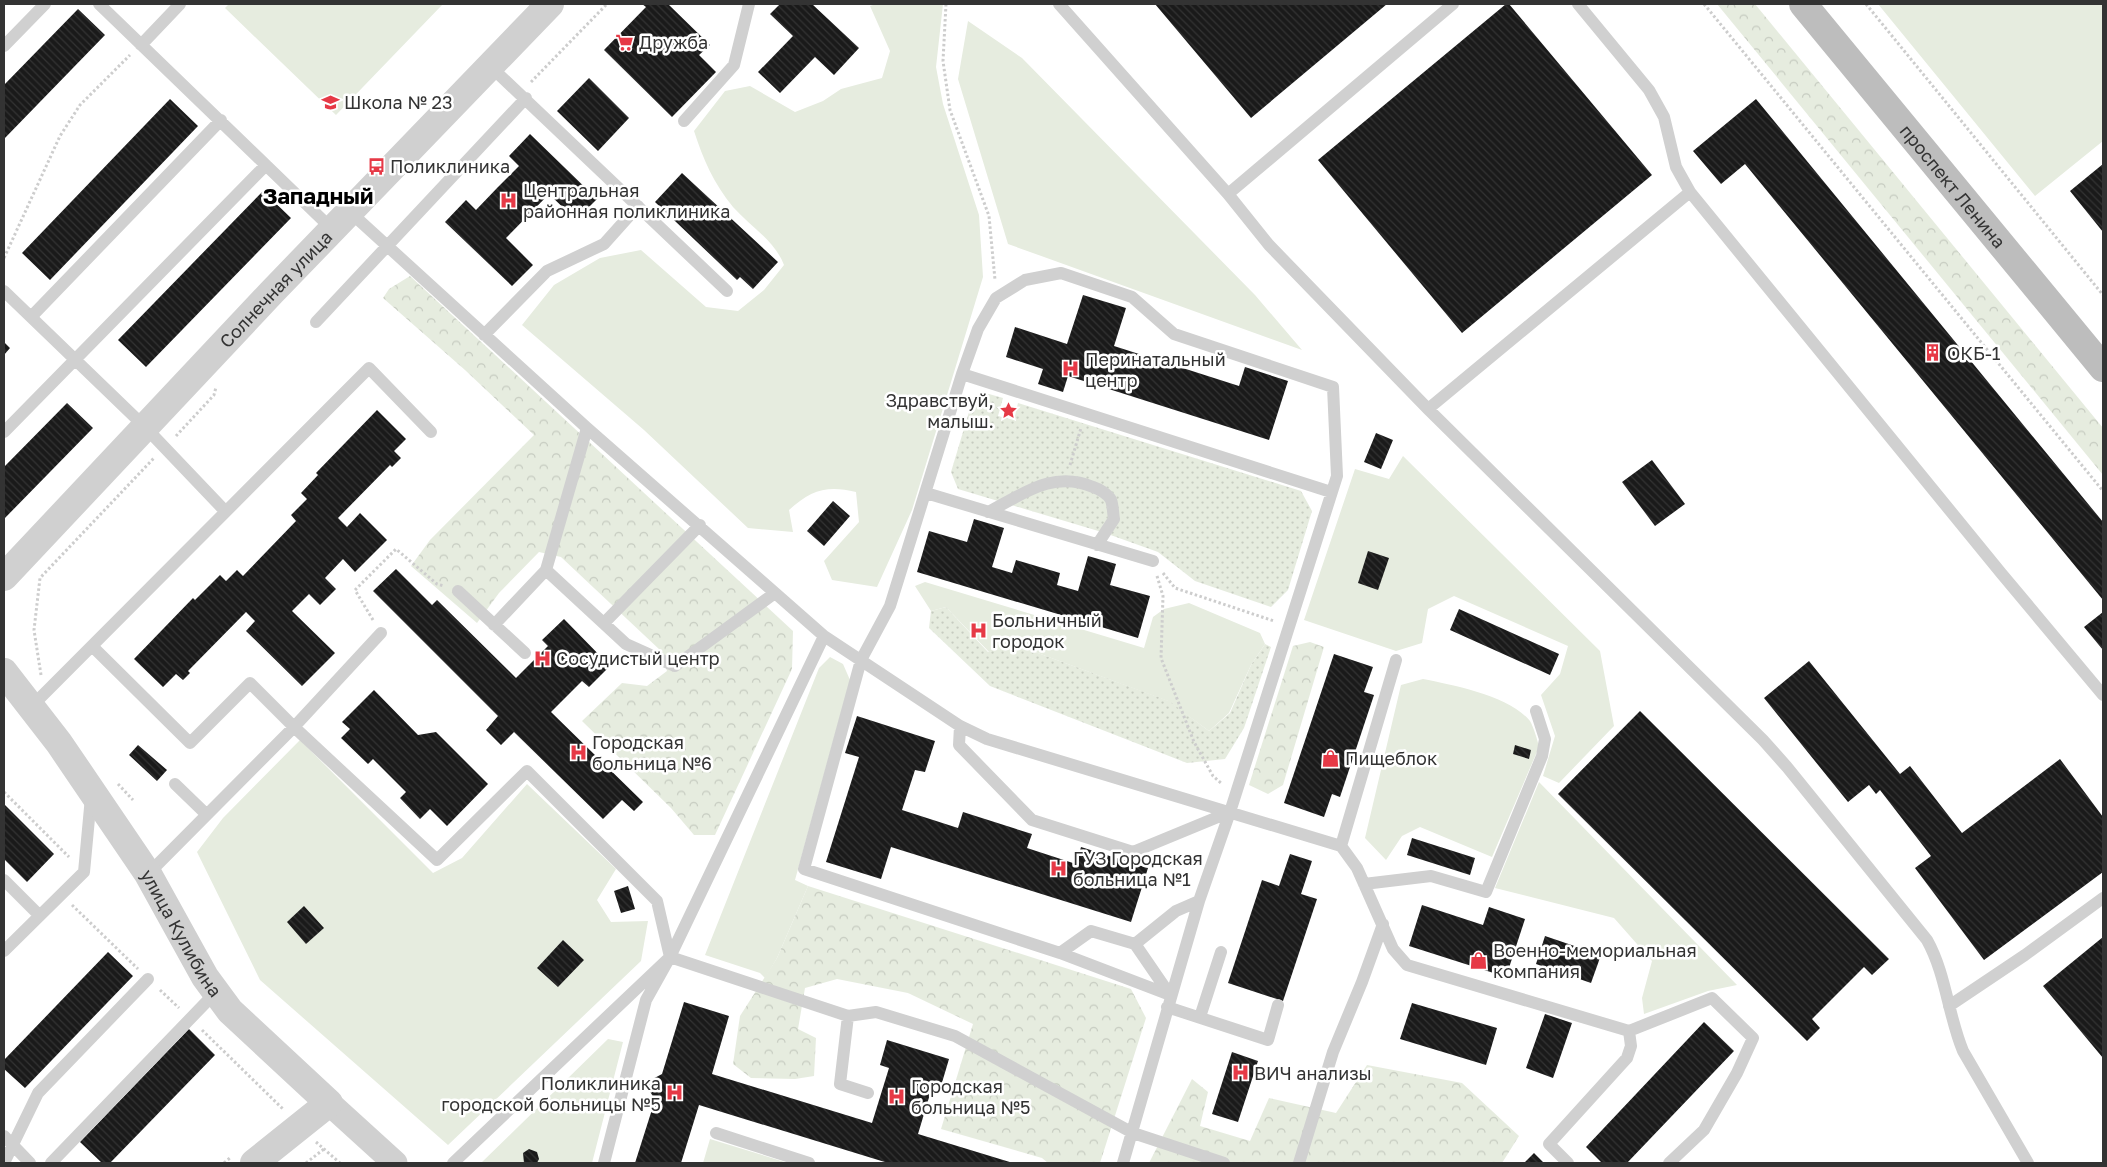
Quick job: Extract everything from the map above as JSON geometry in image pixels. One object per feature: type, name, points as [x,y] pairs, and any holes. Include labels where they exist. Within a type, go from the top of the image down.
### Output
[{"type":"main road","name":"проспект Ленина","points":[[1803,4],[2103,368]]},
{"type":"street","name":"Солнечная улица","points":[[4,576],[271,293],[550,4]]},
{"type":"street","name":"улица Кулибина","points":[[4,672],[37,701],[103,785],[148,874],[205,977],[216,992],[244,1024],[395,1163]]},
{"type":"street","points":[[254,1163],[329,1103]]},
{"type":"lane","points":[[4,46],[45,4]]},
{"type":"lane","points":[[99,4],[266,165],[342,221],[387,248],[587,428],[700,525],[824,636],[960,726],[987,739],[1341,846],[1357,868],[1393,949],[1407,965],[1629,1031],[1712,998],[1753,1038],[1737,1074],[1704,1130],[1669,1163]]},
{"type":"lane","points":[[141,45],[180,4]]},
{"type":"lane","points":[[684,121],[734,65],[749,4]]},
{"type":"lane","points":[[1059,4],[1228,194],[1269,245],[1428,409],[1756,733],[1787,767],[1927,940],[1937,960],[1963,1051],[2028,1163]]},
{"type":"lane","points":[[1228,194],[1453,4]]},
{"type":"lane","points":[[1578,4],[1649,90],[1664,117],[1676,167],[1690,192],[2103,695]]},
{"type":"lane","points":[[490,66],[726,291]]},
{"type":"lane","points":[[316,322],[387,248],[523,96]]},
{"type":"lane","points":[[31,317],[221,120]]},
{"type":"lane","points":[[4,432],[266,165]]},
{"type":"lane","points":[[1428,409],[1690,192]]},
{"type":"lane","points":[[484,335],[547,271],[604,244],[638,206]]},
{"type":"lane","points":[[1123,1163],[1133,1133],[1168,1001],[1199,901],[1230,812],[1337,476],[1333,387],[1174,334],[1132,296],[1061,273],[1025,280],[996,298],[978,329],[962,374],[890,606],[861,660],[804,869],[1060,953],[1168,1001],[1200,1017],[1268,1040],[1278,1005]]},
{"type":"lane","points":[[4,291],[145,428],[225,511]]},
{"type":"lane","points":[[37,701],[93,647],[225,511],[369,368],[431,432]]},
{"type":"lane","points":[[962,374],[1331,492]]},
{"type":"lane","points":[[494,625],[546,570],[587,428]]},
{"type":"lane","points":[[988,512],[1042,485],[1066,480],[1087,484],[1100,490],[1111,500],[1114,519],[1097,545]]},
{"type":"lane","points":[[926,493],[1153,561]]},
{"type":"lane","points":[[604,623],[700,525]]},
{"type":"lane","points":[[546,570],[626,644],[675,666],[774,593]]},
{"type":"lane","points":[[458,591],[525,653]]},
{"type":"lane","points":[[148,874],[294,727],[381,633]]},
{"type":"lane","points":[[604,1163],[646,1000],[670,957],[824,636]]},
{"type":"lane","points":[[93,647],[190,743],[250,683],[294,727],[437,860],[526,771],[657,901],[670,957]]},
{"type":"lane","points":[[1341,846],[1396,660]]},
{"type":"lane","points":[[1364,884],[1431,876],[1486,892],[1542,756],[1545,740],[1536,711]]},
{"type":"lane","points":[[960,726],[959,746],[1032,820],[1133,852],[1230,812]]},
{"type":"lane","points":[[175,784],[206,814]]},
{"type":"lane","points":[[4,951],[84,872],[103,785]]},
{"type":"lane","points":[[4,880],[39,915]]},
{"type":"lane","points":[[1949,1006],[2025,955],[2103,898]]},
{"type":"lane","points":[[1135,944],[1176,911],[1199,901]]},
{"type":"lane","points":[[1299,1163],[1333,1052],[1362,982],[1382,924]]},
{"type":"lane","points":[[1060,953],[1091,931],[1135,944],[1168,1001]]},
{"type":"lane","points":[[1200,1017],[1221,952]]},
{"type":"lane","points":[[670,957],[848,1016],[876,1012],[956,1036],[1133,1133],[1224,1163]]},
{"type":"lane","points":[[453,1163],[670,957]]},
{"type":"lane","points":[[4,1163],[8,1141],[38,1093],[148,979]]},
{"type":"lane","points":[[52,1163],[216,992]]},
{"type":"lane","points":[[848,1016],[840,1084],[868,1093]]},
{"type":"lane","points":[[1568,1163],[1549,1144],[1627,1058],[1631,1046],[1629,1031]]},
{"type":"lane","points":[[716,1133],[809,1163]]},
{"type":"lane","points":[[8,1141],[30,1163]]},
{"type":"path","points":[[523,96],[607,4]]},
{"type":"path","points":[[946,4],[943,61],[950,110],[989,216],[996,298]]},
{"type":"path","points":[[1704,4],[2103,490]]},
{"type":"path","points":[[1866,4],[2103,294]]},
{"type":"path","points":[[4,258],[15,229],[41,180],[60,136],[75,112],[111,72],[141,45]]},
{"type":"path","points":[[37,701],[34,630],[40,578],[214,395],[218,382]]},
{"type":"path","points":[[1066,480],[1086,413]]},
{"type":"path","points":[[381,633],[355,590],[396,549],[437,584],[458,591]]},
{"type":"path","points":[[1153,561],[1175,588],[1288,625]]},
{"type":"path","points":[[1153,561],[1163,596],[1161,658],[1194,742],[1213,776],[1235,795]]},
{"type":"path","points":[[103,785],[133,800]]},
{"type":"path","points":[[4,792],[84,872]]},
{"type":"path","points":[[306,1163],[324,1149]]},
{"type":"green space","points":[[229,4],[443,4],[336,115],[225,8]]},
{"type":"green space","points":[[876,4],[943,4],[936,67],[943,104],[979,215],[983,277],[912,510],[877,587],[832,580],[824,561],[859,522],[856,492],[828,489],[812,494],[797,503],[789,510],[793,532],[748,528],[644,430],[522,325],[554,285],[600,258],[641,250],[706,307],[738,311],[764,290],[784,265],[775,248],[733,207],[720,189],[705,161],[694,131],[725,91],[750,86],[795,112],[823,101],[841,89],[882,78],[890,51],[870,6]]},
{"type":"green space","points":[[1717,4],[1755,4],[2103,428],[2103,475]]},
{"type":"green space","points":[[1878,4],[2103,4],[2103,141],[2035,196]]},
{"type":"green space","points":[[968,21],[1022,58],[1255,295],[1302,350],[1008,244],[958,79]]},
{"type":"green space","points":[[410,276],[793,631],[792,669],[715,835],[694,835],[671,808],[582,721],[622,683],[647,686],[667,671],[660,650],[561,557],[539,552],[499,593],[477,623],[411,566],[430,540],[534,435],[465,370],[383,298],[389,289]]},
{"type":"green space","points":[[989,394],[1003,398],[998,416],[1014,420],[1018,403],[1301,491],[1312,511],[1288,590],[1271,607],[1195,581],[1158,552],[1105,533],[958,489],[951,472],[972,402]]},
{"type":"green space","points":[[1403,456],[1600,651],[1614,726],[1559,783],[1543,776],[1555,736],[1541,695],[1560,674],[1568,646],[1454,596],[1428,609],[1422,643],[1396,651],[1304,620],[1355,469],[1389,479]]},
{"type":"green space","points":[[925,582],[1144,648],[1153,617],[1164,609],[1189,603],[1260,633],[1265,644],[1251,665],[1229,713],[1209,731],[1168,701],[1016,645],[989,652],[946,607],[931,611],[915,586]]},
{"type":"green space","points":[[946,607],[988,652],[1016,645],[1169,701],[1209,731],[1230,713],[1251,665],[1265,644],[1271,647],[1244,728],[1225,759],[1187,763],[990,686],[929,628],[931,611]]},
{"type":"green space","points":[[1310,642],[1324,647],[1283,785],[1268,794],[1249,785],[1293,646]]},
{"type":"green space","points":[[830,657],[843,664],[850,680],[795,880],[808,886],[777,958],[765,978],[760,973],[705,955],[819,668]]},
{"type":"green space","points":[[1423,679],[1465,688],[1495,698],[1521,712],[1533,727],[1539,747],[1492,857],[1420,827],[1402,836],[1386,860],[1365,838],[1401,685]]},
{"type":"green space","points":[[300,740],[433,873],[462,858],[527,784],[616,869],[597,900],[611,922],[648,921],[641,961],[448,1145],[260,980],[197,852],[223,818]]},
{"type":"green space","points":[[1539,782],[1737,985],[1708,991],[1644,1014],[1642,998],[1652,961],[1614,918],[1495,888]]},
{"type":"green space","points":[[808,886],[1131,989],[1146,1018],[1100,1163],[1048,1163],[1042,1158],[941,1129],[973,1024],[908,993],[837,979],[805,988],[798,1029],[816,1038],[814,1076],[795,1079],[751,1078],[733,1064],[740,1016],[777,958]]},
{"type":"green space","points":[[608,1039],[623,1042],[592,1163],[481,1163]]},
{"type":"green space","points":[[1367,1065],[1462,1083],[1519,1136],[1502,1163],[1149,1163],[1192,1079],[1208,1092],[1200,1126],[1250,1141],[1269,1098],[1336,1113]]},
{"type":"green space","points":[[710,1139],[788,1163],[703,1163]]},
{"type":"building","points":[[642,4],[668,4],[710,45],[699,55],[716,72],[672,117],[604,50],[646,7]]},
{"type":"building","points":[[780,4],[812,4],[859,48],[834,75],[815,57],[780,93],[758,72],[793,36],[770,14]]},
{"type":"building","points":[[1155,4],[1387,4],[1251,118]]},
{"type":"building","points":[[1506,4],[1509,4],[1652,175],[1462,333],[1318,160]]},
{"type":"building","points":[[78,9],[105,35],[4,139],[4,85]]},
{"type":"building","points":[[589,78],[629,118],[598,151],[557,111]]},
{"type":"building","points":[[170,99],[198,126],[50,280],[22,253]]},
{"type":"building","name":"ОКБ-1","points":[[1756,99],[2103,522],[2103,600],[1745,164],[1721,184],[1693,151]]},
{"type":"building","points":[[530,134],[597,199],[576,220],[549,194],[506,238],[533,265],[512,286],[445,222],[466,200],[476,210],[519,166],[509,156]]},
{"type":"building","points":[[2103,164],[2103,232],[2070,191]]},
{"type":"building","points":[[682,173],[778,262],[753,289],[740,277],[737,280],[655,202]]},
{"type":"building","points":[[263,191],[291,218],[146,367],[118,340]]},
{"type":"building","points":[[1083,295],[1126,308],[1114,346],[1239,386],[1245,367],[1288,381],[1269,440],[1068,376],[1063,392],[1038,384],[1043,369],[1006,357],[1015,327],[1067,344]]},
{"type":"building","points":[[4,342],[10,348],[4,355]]},
{"type":"building","points":[[67,403],[93,428],[4,519],[4,467]]},
{"type":"building","points":[[377,410],[406,439],[394,451],[401,458],[392,467],[390,465],[338,518],[347,527],[360,513],[387,540],[355,572],[343,559],[325,578],[336,589],[320,605],[309,594],[292,611],[335,653],[302,686],[246,631],[255,621],[246,612],[188,671],[190,673],[183,680],[176,674],[163,687],[134,659],[193,598],[195,600],[220,575],[226,581],[237,570],[243,576],[296,521],[291,515],[307,499],[301,493],[318,475],[316,473]]},
{"type":"building","points":[[1376,433],[1393,440],[1381,469],[1364,462]]},
{"type":"building","points":[[1652,460],[1685,504],[1655,526],[1622,482]]},
{"type":"building","points":[[833,501],[850,516],[824,546],[807,531]]},
{"type":"building","points":[[974,519],[1004,528],[992,567],[1012,573],[1016,560],[1060,573],[1057,585],[1078,591],[1088,556],[1116,564],[1110,585],[1150,596],[1138,638],[917,572],[929,531],[967,542]]},
{"type":"building","points":[[1368,551],[1389,558],[1378,590],[1358,583]]},
{"type":"building","points":[[396,569],[432,605],[437,600],[516,678],[548,646],[542,640],[564,619],[610,666],[589,687],[582,681],[551,712],[643,802],[634,811],[622,800],[603,819],[514,732],[501,745],[486,730],[498,716],[373,591]]},
{"type":"building","points":[[1459,609],[1559,654],[1550,675],[1450,630]]},
{"type":"building","points":[[2103,612],[2103,650],[2084,627]]},
{"type":"building","points":[[1334,654],[1373,667],[1364,692],[1374,695],[1340,797],[1332,794],[1324,817],[1284,803]]},
{"type":"building","points":[[1809,661],[1900,774],[1910,766],[1962,833],[2060,759],[2103,817],[2103,872],[1984,960],[1915,868],[1931,856],[1880,790],[1876,794],[1869,785],[1848,802],[1764,698]]},
{"type":"building","points":[[374,690],[418,735],[436,732],[488,784],[447,826],[430,809],[420,819],[400,798],[406,792],[373,759],[368,764],[341,738],[350,729],[342,722]]},
{"type":"building","points":[[1640,711],[1889,959],[1872,975],[1864,967],[1812,1019],[1820,1028],[1807,1041],[1558,794]]},
{"type":"building","points":[[857,716],[935,741],[925,772],[915,770],[902,810],[958,828],[963,812],[1032,834],[1027,848],[1076,864],[1081,847],[1148,868],[1131,922],[891,847],[881,879],[826,862],[859,757],[845,753]]},
{"type":"building","points":[[138,745],[167,770],[157,781],[129,755]]},
{"type":"building","points":[[1515,745],[1531,750],[1529,759],[1513,754]]},
{"type":"building","points":[[4,804],[54,854],[27,882],[4,859]]},
{"type":"building","points":[[1412,838],[1475,858],[1470,875],[1407,855]]},
{"type":"building","points":[[1290,854],[1312,861],[1301,894],[1317,899],[1283,1001],[1228,983],[1262,880],[1279,886]]},
{"type":"building","points":[[628,886],[635,909],[621,913],[614,891]]},
{"type":"building","points":[[1422,905],[1483,925],[1489,907],[1525,919],[1506,977],[1409,946]]},
{"type":"building","points":[[304,906],[324,928],[306,944],[287,922]]},
{"type":"building","points":[[1545,936],[1601,955],[1591,983],[1536,964]]},
{"type":"building","points":[[2103,937],[2103,1058],[2043,986]]},
{"type":"building","points":[[563,940],[584,960],[558,987],[537,968]]},
{"type":"building","points":[[108,952],[133,976],[25,1088],[4,1069],[4,1060]]},
{"type":"building","points":[[684,1002],[729,1016],[712,1074],[872,1123],[889,1068],[880,1065],[887,1040],[949,1059],[941,1086],[933,1084],[918,1134],[1013,1163],[888,1163],[699,1105],[681,1163],[635,1163],[655,1100],[645,1083],[662,1074]]},
{"type":"building","points":[[1412,1003],[1497,1028],[1486,1065],[1400,1039]]},
{"type":"building","points":[[1545,1014],[1572,1023],[1553,1078],[1526,1068]]},
{"type":"building","points":[[1704,1022],[1734,1051],[1627,1163],[1602,1163],[1586,1147]]},
{"type":"building","points":[[189,1029],[215,1055],[110,1163],[102,1163],[80,1142]]},
{"type":"building","points":[[1232,1052],[1258,1061],[1238,1122],[1212,1114]]},
{"type":"building","points":[[529,1149],[537,1152],[539,1159],[537,1163],[524,1163],[523,1153]]},
{"type":"building","points":[[1534,1153],[1544,1163],[1524,1163]]},
{"type":"place","name":"Дружба","points":[[625,42]]},
{"type":"place","name":"Школа № 23","points":[[330,102]]},
{"type":"place","name":"Поликлиника","points":[[376,166]]},
{"type":"place","name":"Центральная районная поликлиника","points":[[509,200]]},
{"type":"place","name":"ОКБ-1","points":[[1933,353]]},
{"type":"place","name":"Перинатальный центр","points":[[1071,369]]},
{"type":"place","name":"Здравствуй, малыш.","points":[[1008,410]]},
{"type":"place","name":"Больничный городок","points":[[978,630]]},
{"type":"place","name":"Сосудистый центр","points":[[542,658]]},
{"type":"place","name":"Городская больница №6","points":[[578,752]]},
{"type":"place","name":"Пищеблок","points":[[1331,758]]},
{"type":"place","name":"ГУЗ Городская больница №1","points":[[1059,868]]},
{"type":"place","name":"Военно-мемориальная компания","points":[[1479,960]]},
{"type":"place","name":"ВИЧ анализы","points":[[1240,1073]]},
{"type":"place","name":"Поликлиника городской больницы №5","points":[[675,1093]]},
{"type":"place","name":"Городская больница №5","points":[[897,1096]]},
{"type":"district","name":"Западный","points":[[318,195]]}]
